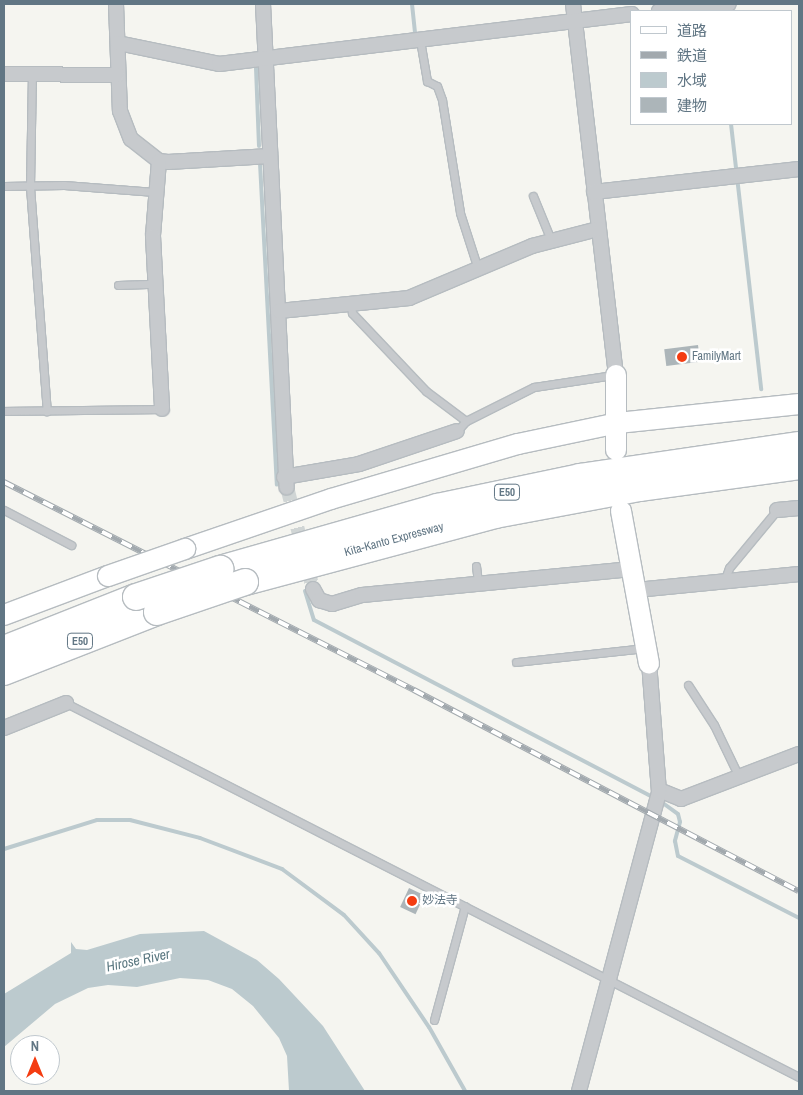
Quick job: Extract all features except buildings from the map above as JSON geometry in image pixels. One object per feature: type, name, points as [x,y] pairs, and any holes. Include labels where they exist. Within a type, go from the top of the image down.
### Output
[{"type":"highway","name":"Kita-Kanto Expressway","points":[[4,672],[220,568],[437,506],[580,476],[799,445]]},
{"type":"highway","name":"Kita-Kanto Expressway","points":[[4,649],[147,604],[246,582],[495,515],[639,488],[799,466]]},
{"type":"street","points":[[116,4],[117,74],[126,127],[131,139],[159,161],[270,156]]},
{"type":"street","points":[[263,4],[279,310],[285,482],[371,461],[461,426]]},
{"type":"street","points":[[573,4],[616,375],[618,423],[616,450]]},
{"type":"street","points":[[670,10],[730,4]]},
{"type":"street","points":[[118,43],[213,64],[266,60],[630,14]]},
{"type":"street","points":[[4,74],[32,72],[117,74]]},
{"type":"street","points":[[159,161],[155,192],[155,284],[162,409]]},
{"type":"street","points":[[594,192],[799,169]]},
{"type":"street","points":[[279,310],[351,305],[410,298],[551,240],[598,229]]},
{"type":"street","points":[[4,615],[185,549],[462,459],[618,423],[799,404]]},
{"type":"street","points":[[777,510],[799,508]]},
{"type":"street","points":[[578,1091],[610,979],[659,790],[648,655],[622,512]]},
{"type":"street","points":[[313,589],[325,604],[362,595],[632,569]]},
{"type":"street","points":[[636,590],[725,579],[799,574]]},
{"type":"street","points":[[4,728],[66,703]]},
{"type":"street","points":[[659,790],[681,799],[740,779],[799,755]]},
{"type":"lane","points":[[420,40],[427,81],[437,86],[442,100],[460,213],[478,269]]},
{"type":"lane","points":[[32,72],[30,187],[47,411]]},
{"type":"lane","points":[[4,186],[64,185],[155,192]]},
{"type":"lane","points":[[533,196],[551,240]]},
{"type":"lane","points":[[118,285],[155,284]]},
{"type":"lane","points":[[351,305],[352,313],[461,426],[534,386],[616,375]]},
{"type":"lane","points":[[4,411],[162,409]]},
{"type":"lane","points":[[4,510],[71,545]]},
{"type":"lane","points":[[725,579],[729,568],[777,510]]},
{"type":"lane","points":[[476,566],[478,583]]},
{"type":"lane","points":[[516,662],[648,655]]},
{"type":"lane","points":[[688,685],[714,726],[740,779]]},
{"type":"lane","points":[[66,703],[799,1077]]},
{"type":"lane","points":[[434,1020],[465,906]]},
{"type":"water","name":"Hirose River","points":[[204,931],[257,960],[279,979],[323,1026],[365,1091],[289,1091],[287,1056],[279,1038],[253,1006],[232,989],[208,980],[180,978],[137,987],[108,985],[88,988],[55,1004],[18,1035],[10,1035],[10,1042],[4,1047],[4,994],[71,953],[71,942],[76,949],[87,950],[140,934]]},
{"type":"waterway","points":[[412,4],[415,33]]},
{"type":"waterway","points":[[256,68],[259,146]]},
{"type":"waterway","points":[[731,125],[761,389]]},
{"type":"waterway","points":[[260,163],[277,485]]},
{"type":"waterway","points":[[305,591],[314,620],[653,797]]},
{"type":"waterway","points":[[660,801],[678,814],[680,822],[675,841],[678,856],[799,918]]},
{"type":"waterway","points":[[4,849],[97,820],[130,820],[200,838],[282,869],[344,915],[379,953],[429,1027],[465,1091]]},
{"type":"tunnel","points":[[287,487],[313,589]]},
{"type":"railway","points":[[4,482],[414,690],[799,891]]},
{"type":"place","name":"FamilyMart","points":[[682,357]]},
{"type":"place","name":"妙法寺","points":[[412,901]]}]
